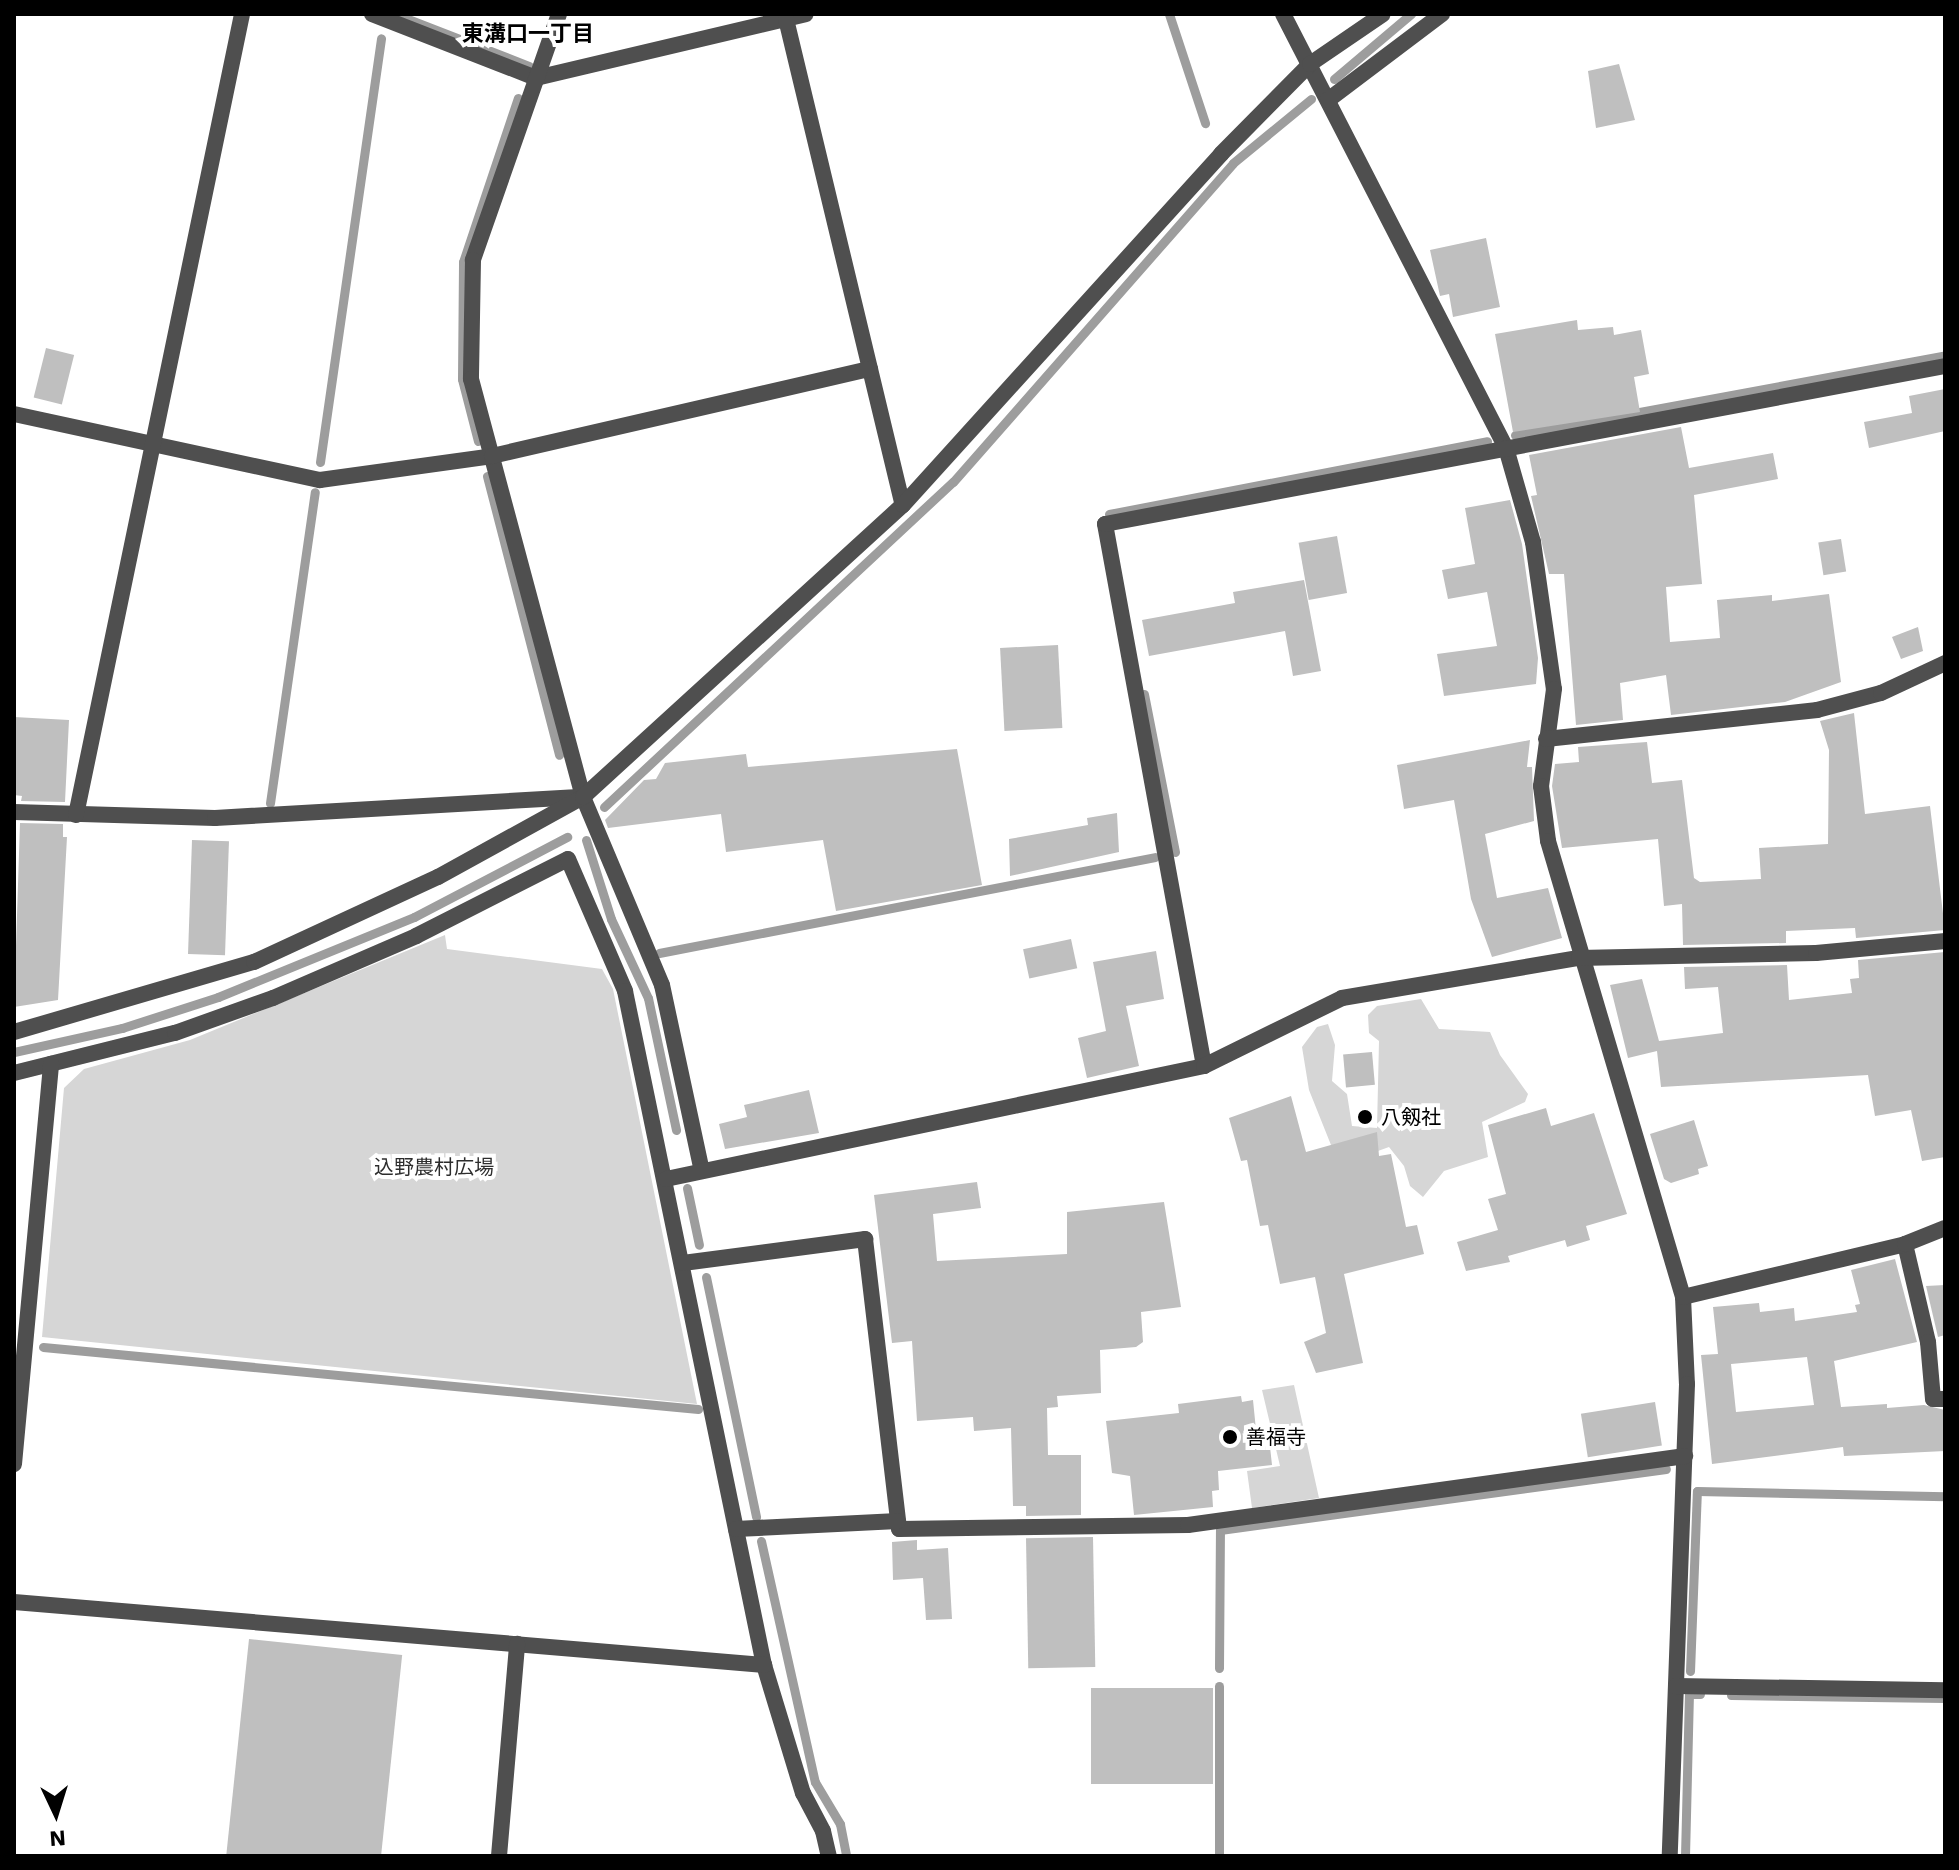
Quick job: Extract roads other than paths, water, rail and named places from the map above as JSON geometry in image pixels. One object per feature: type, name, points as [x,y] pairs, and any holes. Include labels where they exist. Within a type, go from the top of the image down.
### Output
[{"type":"street","points":[[76,815],[242,14]]},
{"type":"street","points":[[372,14],[536,78],[806,14]]},
{"type":"street","points":[[559,14],[473,260],[471,379],[583,797],[662,985],[702,1171]]},
{"type":"street","points":[[1283,14],[1506,448],[1533,542],[1550,633],[1554,689],[1541,786],[1548,841],[1579,958],[1683,1297],[1685,1456],[1670,1856]]},
{"type":"street","points":[[14,1032],[254,962],[438,877],[583,797],[903,505],[1221,154],[1310,64],[1383,14]]},
{"type":"street","points":[[1328,100],[1442,14]]},
{"type":"street","points":[[786,19],[903,505]]},
{"type":"street","points":[[1204,1066],[1105,524],[1945,366]]},
{"type":"street","points":[[14,414],[320,480],[492,456],[870,369]]},
{"type":"street","points":[[1546,739],[1817,710],[1881,693],[1945,663]]},
{"type":"street","points":[[14,812],[215,818],[583,797]]},
{"type":"street","points":[[14,1073],[175,1033],[273,998],[416,936],[568,859],[625,991],[764,1665],[803,1793],[823,1831],[829,1856]]},
{"type":"street","points":[[666,1179],[1204,1066],[1342,998],[1579,958],[1816,953],[1945,941]]},
{"type":"street","points":[[14,1464],[51,1064]]},
{"type":"street","points":[[1683,1297],[1905,1244],[1945,1228]]},
{"type":"street","points":[[683,1263],[865,1239],[899,1529],[1188,1525],[1685,1456]]},
{"type":"street","points":[[1905,1244],[1928,1342],[1933,1399],[1945,1399]]},
{"type":"street","points":[[736,1529],[898,1521]]},
{"type":"street","points":[[14,1602],[764,1665]]},
{"type":"street","points":[[499,1856],[517,1644]]},
{"type":"street","points":[[1676,1686],[1945,1690]]},
{"type":"waterway","points":[[395,14],[529,66]]},
{"type":"waterway","points":[[1169,14],[1205,123]]},
{"type":"waterway","points":[[1334,79],[1411,14]]},
{"type":"waterway","points":[[320,462],[381,38]]},
{"type":"waterway","points":[[478,441],[462,379],[463,262],[518,98]]},
{"type":"waterway","points":[[604,807],[953,482],[1233,163],[1311,99]]},
{"type":"waterway","points":[[1515,435],[1945,355]]},
{"type":"waterway","points":[[1109,514],[1487,441]]},
{"type":"waterway","points":[[487,476],[559,755]]},
{"type":"waterway","points":[[270,803],[315,492]]},
{"type":"waterway","points":[[1144,694],[1175,852]]},
{"type":"waterway","points":[[14,1052],[122,1028],[218,997],[414,917],[567,837]]},
{"type":"waterway","points":[[586,840],[611,919],[648,998],[676,1130]]},
{"type":"waterway","points":[[659,953],[1155,857]]},
{"type":"waterway","points":[[687,1188],[699,1245]]},
{"type":"waterway","points":[[706,1277],[756,1517]]},
{"type":"waterway","points":[[43,1347],[698,1409]]},
{"type":"waterway","points":[[1219,1668],[1220,1530],[1666,1469]]},
{"type":"waterway","points":[[1690,1671],[1697,1491],[1945,1496]]},
{"type":"waterway","points":[[761,1541],[815,1782],[840,1824],[846,1856]]},
{"type":"waterway","points":[[1219,1686],[1219,1856]]},
{"type":"waterway","points":[[1685,1856],[1689,1694],[1700,1694]]},
{"type":"waterway","points":[[1731,1695],[1945,1698]]},
{"type":"place","name":"八剱社","points":[[1365,1117]]},
{"type":"place","name":"善福寺","points":[[1230,1437]]},
{"type":"district","name":"東溝口一丁目","points":[[528,34]]},
{"type":"park label","name":"込野農村広場","points":[[434,1167]]}]
